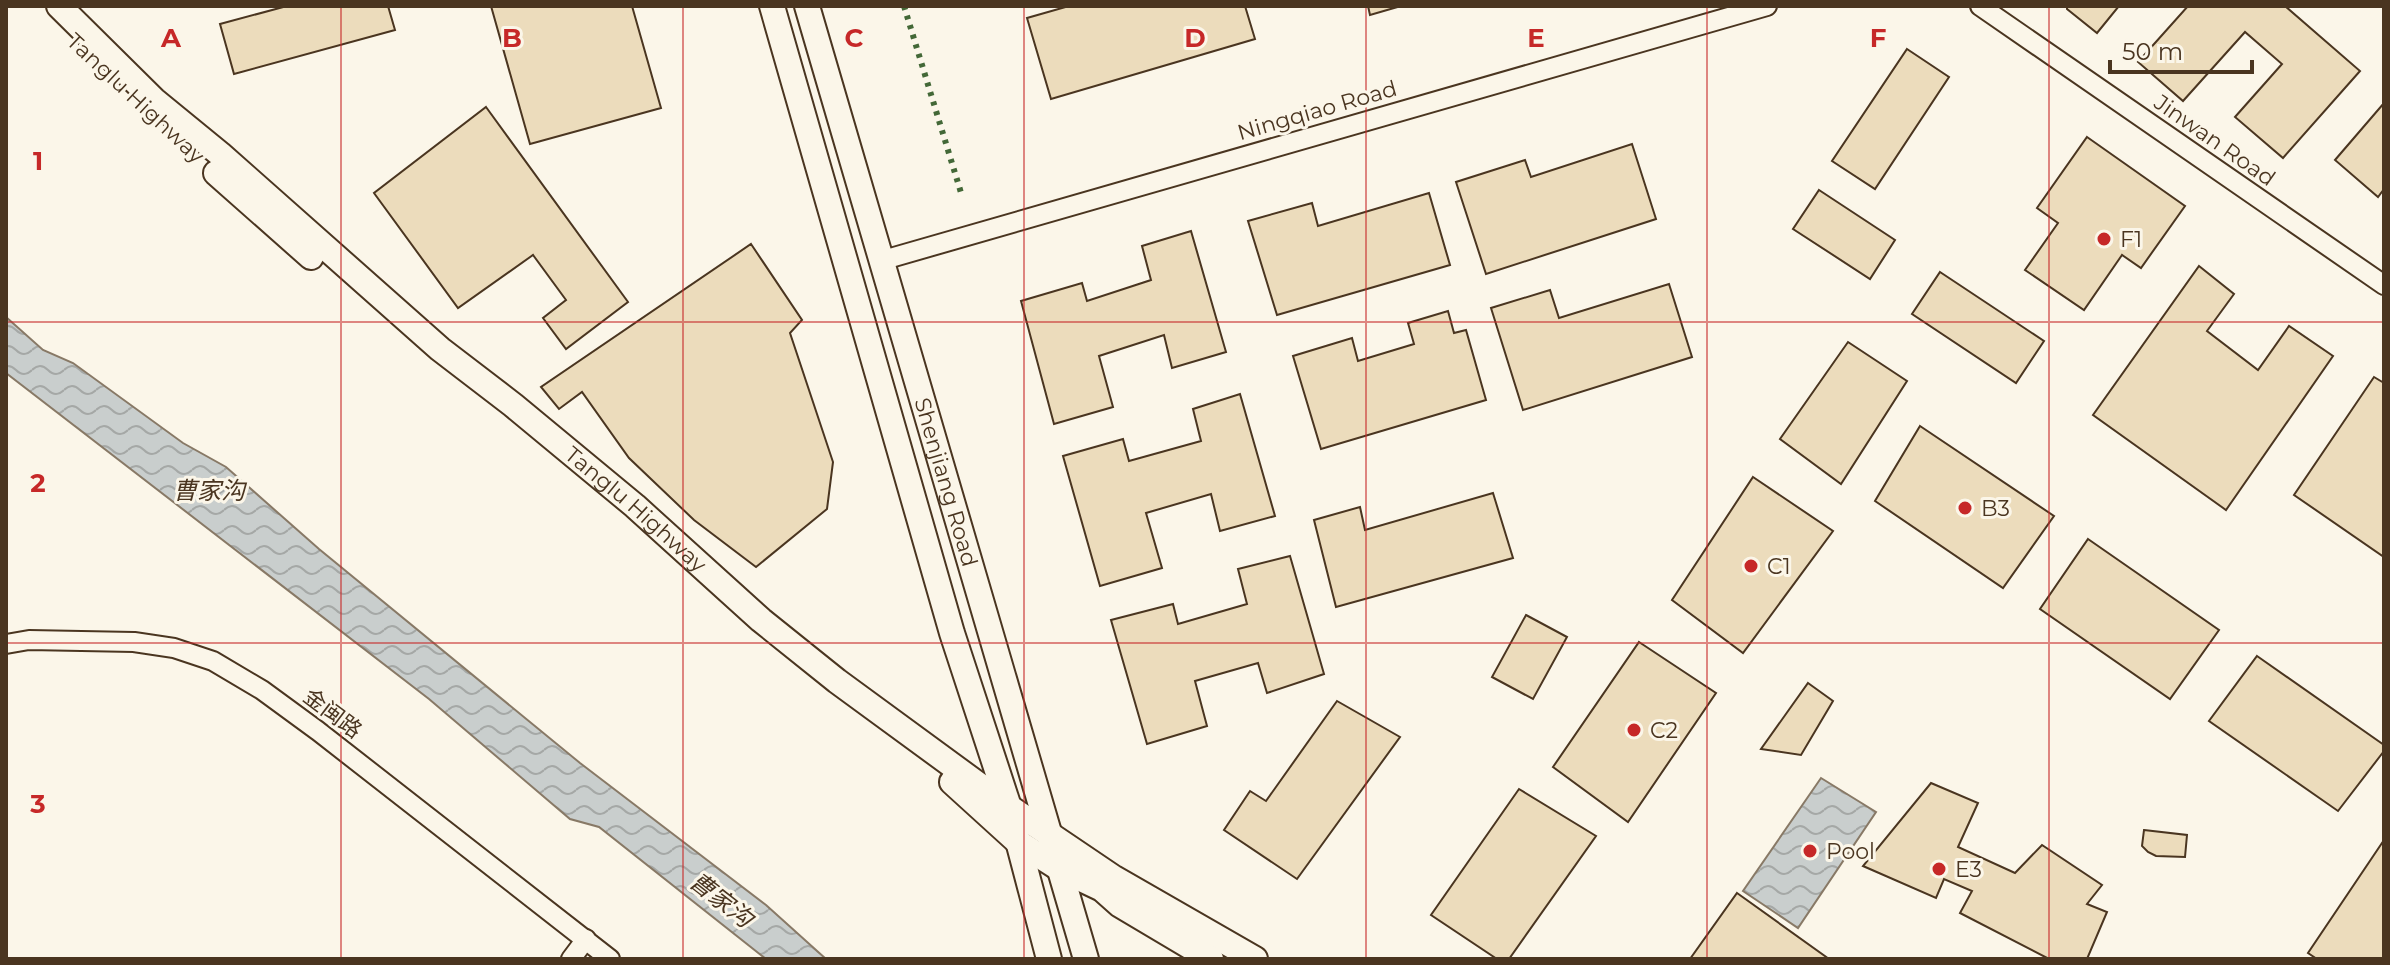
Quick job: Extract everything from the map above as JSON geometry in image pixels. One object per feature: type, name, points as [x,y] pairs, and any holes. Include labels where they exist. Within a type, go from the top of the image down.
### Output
[{"type":"main road","name":"Tanglu Highway","points":[[40,6],[196,154],[401,336],[565,467],[766,642],[935,767],[1018,842],[1060,869],[1102,889],[1120,905],[1211,959]]},
{"type":"main road","name":"Tanglu Highway","points":[[59,6],[154,100],[220,154],[440,349],[635,506],[761,620],[837,681],[1009,807],[1114,878],[1255,959]]},
{"type":"main road","name":"Shenjiang Road","points":[[772,6],[952,633],[1009,807],[1049,959]]},
{"type":"main road","name":"Shenjiang Road","points":[[807,6],[1086,959]]},
{"type":"street","name":"Ningqiao Road","points":[[880,261],[1767,6]]},
{"type":"street","name":"Jinwan Road","points":[[1980,6],[2384,285]]},
{"type":"street","name":"金闽路","points":[[6,644],[29,640],[134,642],[174,648],[213,661],[262,690],[318,731],[610,959]]},
{"type":"street","points":[[571,959],[586,939]]},
{"type":"water","name":"曹家沟","points":[[6,317],[43,350],[73,363],[183,443],[226,467],[319,549],[580,763],[766,905],[826,959],[766,959],[599,827],[570,819],[429,699],[6,373]]},
{"type":"water","name":"Pool","points":[[1821,778],[1876,812],[1798,928],[1743,891]]},
{"type":"building","points":[[287,6],[388,6],[395,30],[234,74],[220,24]]},
{"type":"building","points":[[491,6],[632,6],[661,108],[530,144]]},
{"type":"building","points":[[1069,6],[1245,6],[1255,39],[1051,99],[1027,18]]},
{"type":"building","points":[[1368,6],[1401,6],[1370,15]]},
{"type":"building","points":[[2067,6],[2119,6],[2097,33]]},
{"type":"building","points":[[2188,6],[2285,6],[2360,71],[2283,158],[2235,117],[2282,64],[2245,32],[2183,101],[2138,62]]},
{"type":"building","points":[[1907,49],[1949,77],[1875,189],[1832,161]]},
{"type":"building","points":[[2384,103],[2384,189],[2378,197],[2335,160]]},
{"type":"building","points":[[486,107],[628,302],[566,349],[543,318],[566,300],[533,255],[458,308],[374,193]]},
{"type":"building","name":"F1","points":[[2087,137],[2185,206],[2141,268],[2122,255],[2084,310],[2025,270],[2058,223],[2037,208]]},
{"type":"building","points":[[1632,144],[1656,219],[1486,274],[1456,182],[1525,160],[1531,177]]},
{"type":"building","points":[[1819,190],[1895,240],[1870,279],[1793,229]]},
{"type":"building","points":[[1429,193],[1450,265],[1277,315],[1248,221],[1312,203],[1318,226]]},
{"type":"building","points":[[1191,231],[1226,352],[1172,368],[1164,335],[1099,356],[1113,407],[1054,424],[1021,301],[1082,283],[1087,301],[1151,280],[1142,246]]},
{"type":"building","points":[[751,244],[802,320],[790,333],[833,462],[827,509],[756,567],[694,520],[629,458],[582,392],[559,409],[541,387]]},
{"type":"building","points":[[2199,266],[2234,294],[2207,331],[2258,370],[2289,326],[2333,356],[2226,510],[2093,415]]},
{"type":"building","points":[[1940,272],[2044,341],[2016,383],[1912,314]]},
{"type":"building","points":[[1669,284],[1692,357],[1523,410],[1491,308],[1550,290],[1559,318]]},
{"type":"building","points":[[1448,311],[1454,333],[1466,330],[1486,400],[1321,449],[1293,356],[1352,338],[1358,361],[1414,344],[1408,323]]},
{"type":"building","points":[[1848,342],[1907,381],[1841,484],[1780,439]]},
{"type":"building","points":[[2374,377],[2384,383],[2384,557],[2294,495]]},
{"type":"building","points":[[1240,394],[1275,516],[1220,531],[1211,494],[1146,513],[1162,568],[1100,586],[1063,456],[1123,439],[1129,461],[1201,441],[1193,409]]},
{"type":"building","name":"B3","points":[[1920,426],[2054,516],[2003,588],[1875,501]]},
{"type":"building","name":"C1","points":[[1753,477],[1833,531],[1743,653],[1672,600]]},
{"type":"building","points":[[1493,493],[1513,558],[1336,607],[1314,520],[1360,507],[1365,530]]},
{"type":"building","points":[[2088,539],[2219,630],[2170,699],[2040,609]]},
{"type":"building","points":[[1290,556],[1324,674],[1267,693],[1258,663],[1195,681],[1207,726],[1147,744],[1111,620],[1173,604],[1178,624],[1247,604],[1238,569]]},
{"type":"building","points":[[1526,615],[1567,637],[1533,699],[1492,677]]},
{"type":"building","name":"C2","points":[[1639,642],[1716,693],[1628,822],[1553,767]]},
{"type":"building","points":[[2257,656],[2384,745],[2384,751],[2338,811],[2209,721]]},
{"type":"building","points":[[1808,683],[1833,701],[1801,755],[1761,749]]},
{"type":"building","points":[[1337,701],[1400,737],[1297,879],[1224,830],[1250,791],[1266,801]]},
{"type":"building","name":"E3","points":[[1931,783],[1978,803],[1958,847],[2015,873],[2042,845],[2102,885],[2087,904],[2107,912],[2087,959],[2049,959],[1960,913],[1972,891],[1944,879],[1936,898],[1863,866]]},
{"type":"building","points":[[1519,789],[1596,836],[1509,959],[1497,959],[1431,915]]},
{"type":"building","points":[[2144,830],[2187,835],[2185,857],[2156,856],[2148,852],[2142,846]]},
{"type":"building","points":[[2384,840],[2384,959],[2317,959],[2308,953]]},
{"type":"building","points":[[1737,893],[1829,959],[1690,959]]},
{"type":"hedge","points":[[904,6],[962,196]]},
{"type":"place","name":"F1","points":[[2104,239]]},
{"type":"place","name":"B3","points":[[1965,508]]},
{"type":"place","name":"C1","points":[[1751,566]]},
{"type":"place","name":"C2","points":[[1634,730]]},
{"type":"place","name":"Pool","points":[[1810,851]]},
{"type":"place","name":"E3","points":[[1939,869]]}]
